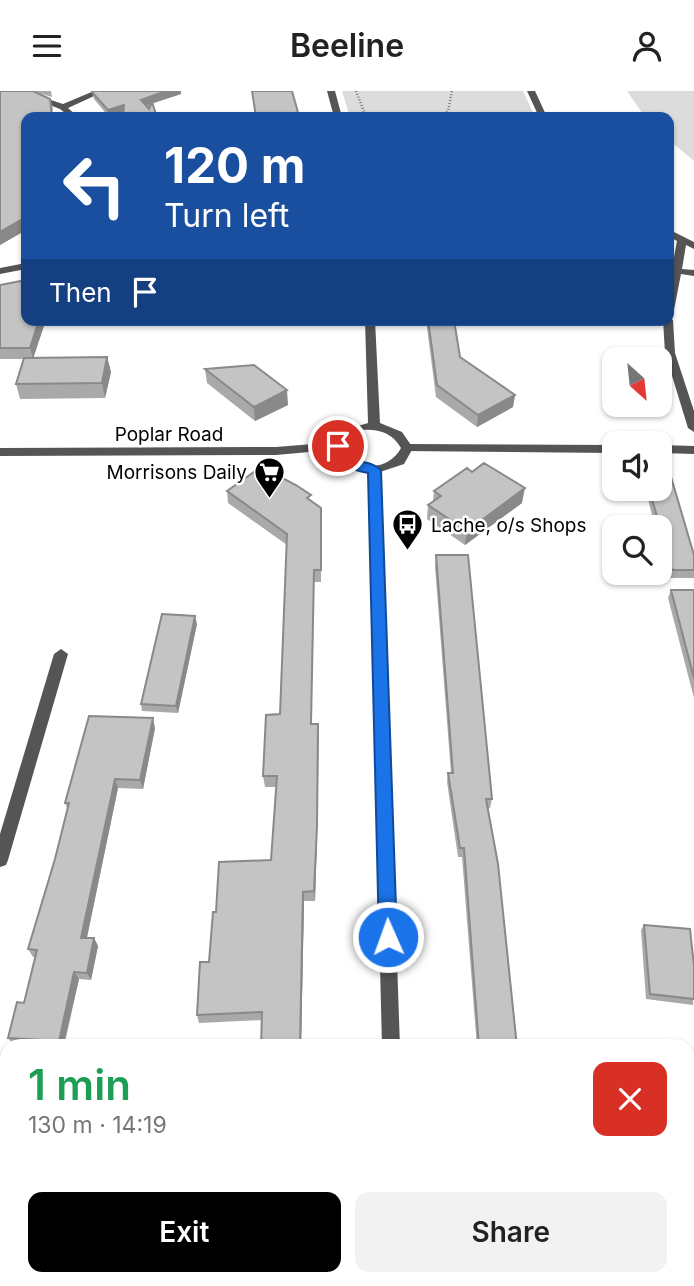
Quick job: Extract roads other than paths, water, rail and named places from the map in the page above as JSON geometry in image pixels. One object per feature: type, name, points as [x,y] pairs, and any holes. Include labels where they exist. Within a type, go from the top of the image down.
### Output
[{"type":"street","points":[[17,91],[62,107],[68,112]]},
{"type":"street","points":[[62,107],[102,91]]},
{"type":"street","points":[[331,91],[337,112]]},
{"type":"street","points":[[531,91],[541,112]]},
{"type":"street","points":[[674,236],[694,246]]},
{"type":"street","points":[[674,262],[682,241]]},
{"type":"street","points":[[0,271],[21,267]]},
{"type":"street","points":[[674,270],[694,273]]},
{"type":"street","points":[[370,326],[374,426]]},
{"type":"street","points":[[668,326],[670,353],[694,428]]},
{"type":"street","points":[[374,426],[395,432],[407,447],[400,461],[374,470],[352,465],[344,460],[338,446],[347,432],[374,426]]},
{"type":"street","name":"Poplar Road","points":[[0,452],[276,451],[338,446]]},
{"type":"street","points":[[407,447],[602,449]]},
{"type":"street","points":[[672,449],[694,450]]},
{"type":"street","points":[[374,470],[391,1039]]},
{"type":"street","points":[[0,860],[61,654]]},
{"type":"place","name":"Morrisons Daily","points":[[270,499]]},
{"type":"place","name":"Lache, o/s Shops","points":[[408,552]]}]
